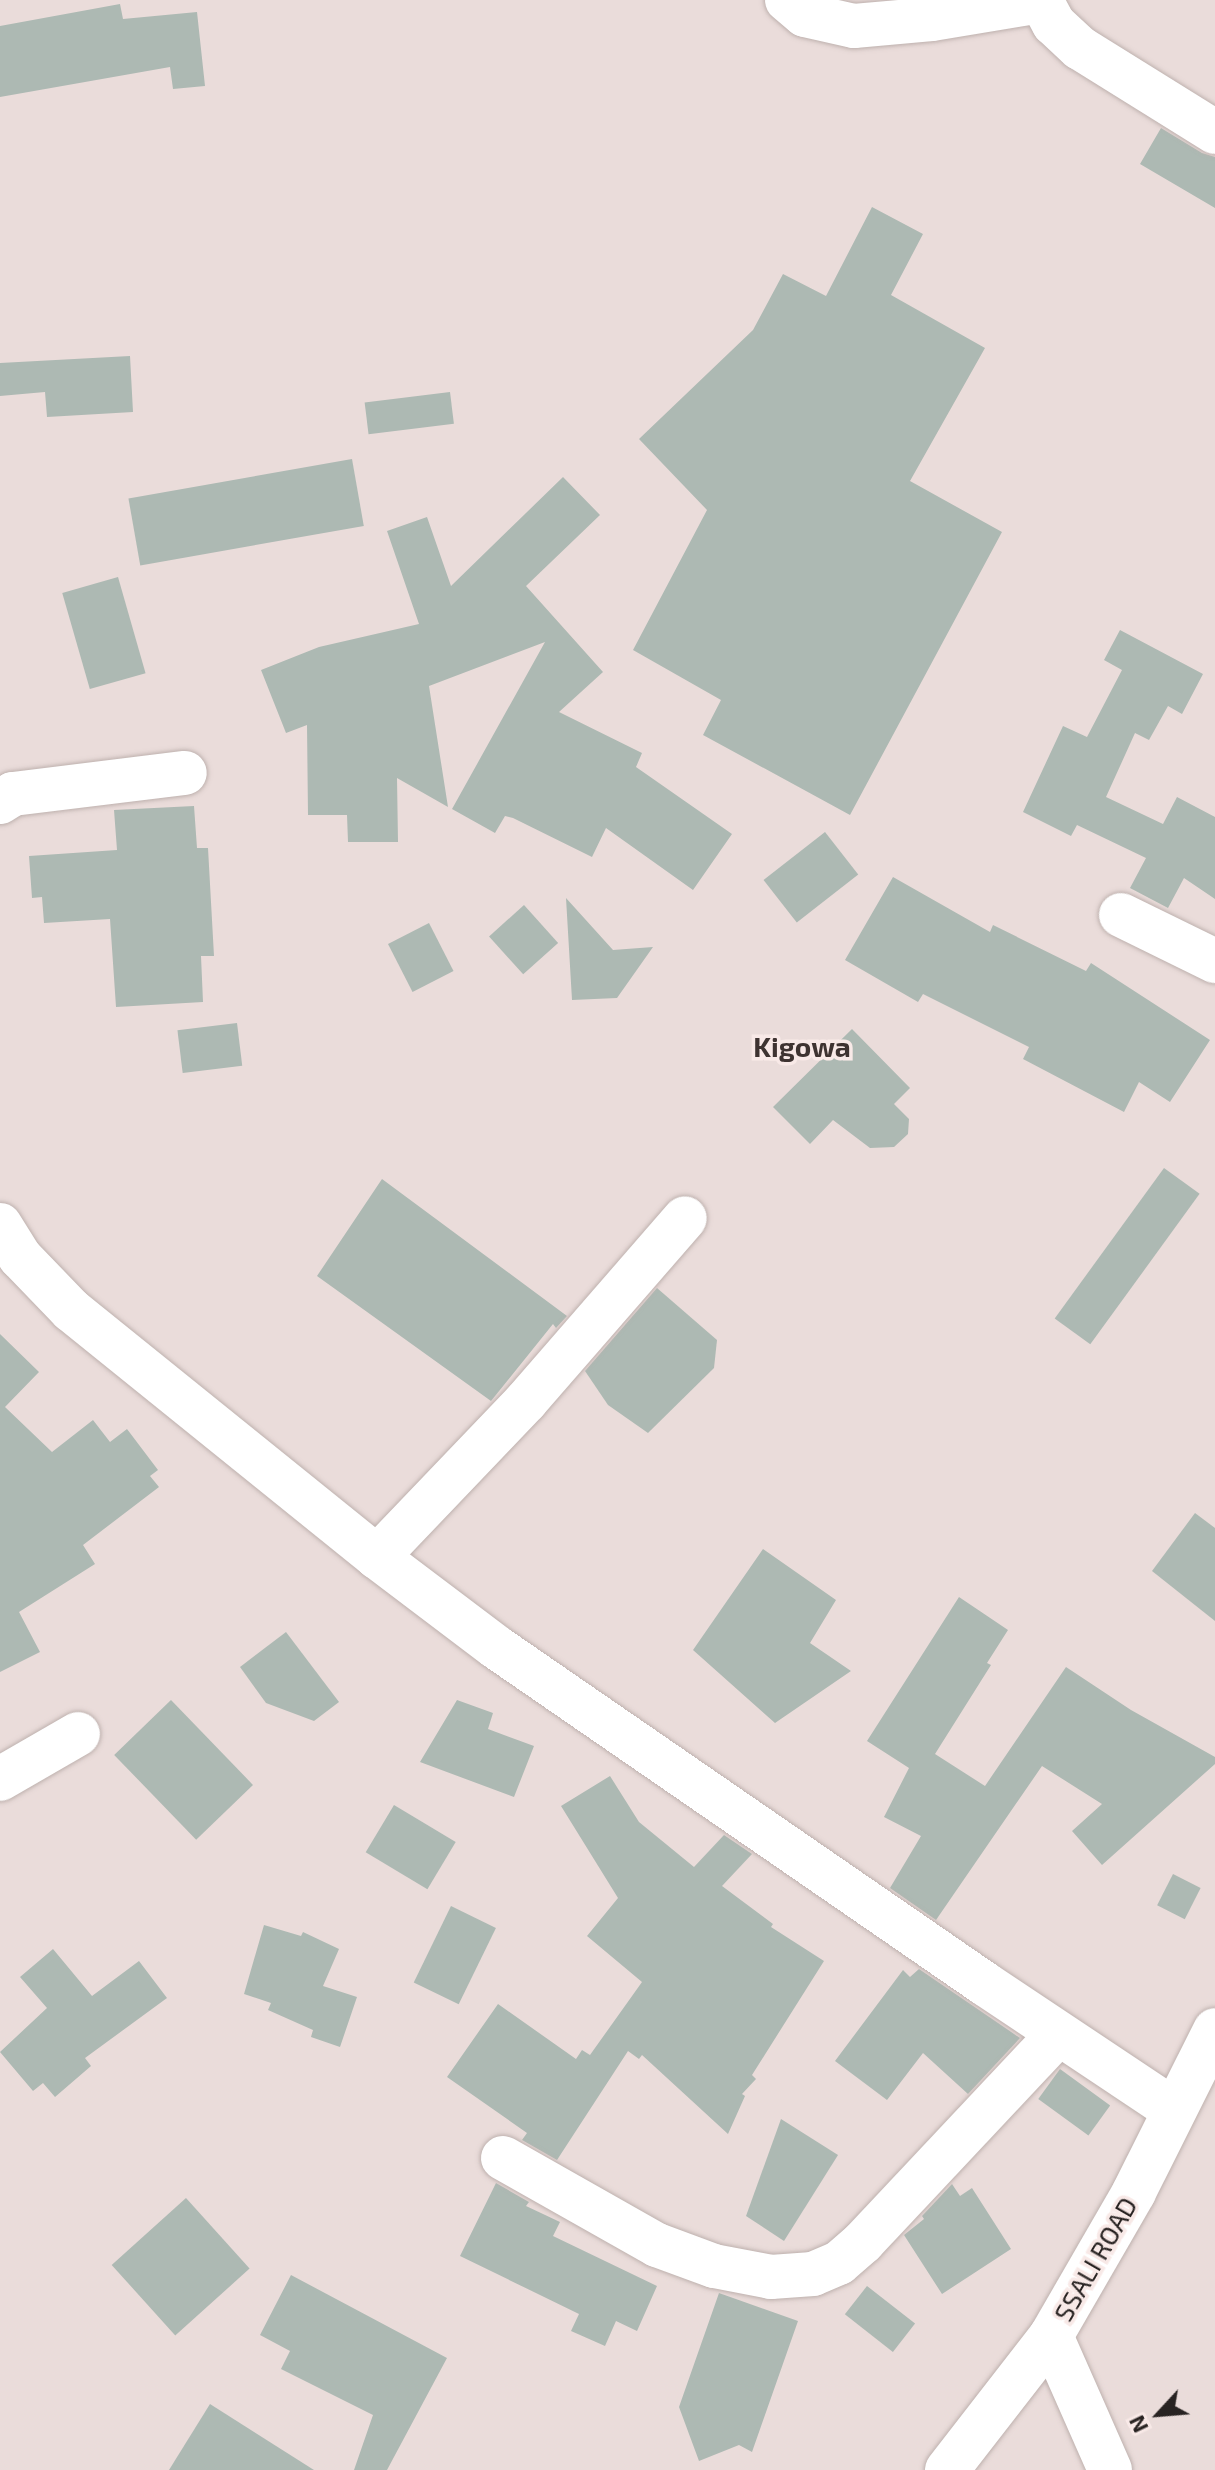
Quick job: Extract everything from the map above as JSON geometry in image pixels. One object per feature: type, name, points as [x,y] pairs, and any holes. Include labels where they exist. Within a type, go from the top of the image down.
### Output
[{"type":"street","points":[[787,0],[805,15],[854,26],[932,19],[1041,1],[1054,24],[1080,48],[1215,132]]},
{"type":"street","points":[[0,802],[13,794],[185,773]]},
{"type":"street","points":[[1121,915],[1215,961]]},
{"type":"street","points":[[377,1557],[526,1401],[685,1218]]},
{"type":"street","points":[[0,1225],[20,1257],[71,1310],[377,1557],[496,1647],[1058,2034],[1174,2110]]},
{"type":"street","points":[[0,1779],[78,1734]]},
{"type":"street","name":"SSALI ROAD","points":[[947,2470],[1051,2336],[1134,2192],[1215,2030]]},
{"type":"street","points":[[503,2158],[657,2245],[714,2266],[771,2277],[813,2274],[839,2263],[863,2242],[1058,2034]]},
{"type":"street","points":[[1051,2336],[1110,2470]]},
{"type":"building","points":[[120,4],[123,19],[197,12],[205,86],[173,89],[170,67],[0,97],[0,26]]},
{"type":"building","points":[[1161,128],[1202,153],[1215,157],[1215,208],[1140,164]]},
{"type":"building","points":[[872,207],[923,234],[891,295],[985,348],[910,481],[1002,532],[850,815],[703,735],[721,700],[633,650],[707,510],[639,439],[753,330],[783,274],[826,296]]},
{"type":"building","points":[[130,356],[133,412],[47,417],[45,392],[0,396],[0,363]]},
{"type":"building","points":[[450,392],[454,424],[369,434],[365,402]]},
{"type":"building","points":[[352,459],[364,526],[140,565],[128,498]]},
{"type":"building","points":[[563,477],[600,515],[526,586],[603,672],[559,712],[642,753],[636,767],[732,834],[693,890],[606,828],[592,857],[513,818],[505,816],[495,833],[452,809],[545,642],[429,686],[448,807],[397,778],[398,842],[348,842],[347,815],[308,815],[307,725],[286,733],[261,670],[319,647],[419,624],[387,531],[427,517],[451,586]]},
{"type":"building","points":[[118,577],[146,673],[90,689],[62,593]]},
{"type":"building","points":[[1120,630],[1203,674],[1182,714],[1168,706],[1149,740],[1135,733],[1106,797],[1163,824],[1177,797],[1215,817],[1215,899],[1184,878],[1168,908],[1130,888],[1146,858],[1077,825],[1071,836],[1023,812],[1063,726],[1087,737],[1122,670],[1104,660]]},
{"type":"building","points":[[194,806],[197,848],[208,848],[214,956],[201,956],[203,1002],[116,1007],[110,919],[44,923],[42,897],[32,898],[29,856],[117,850],[114,810]]},
{"type":"building","points":[[825,832],[858,875],[797,923],[764,880]]},
{"type":"building","points":[[893,877],[990,932],[993,925],[1086,971],[1091,963],[1210,1040],[1170,1102],[1139,1082],[1124,1112],[1023,1059],[1029,1047],[923,994],[918,1002],[845,960]]},
{"type":"building","points":[[566,898],[613,950],[653,947],[617,998],[572,1000]]},
{"type":"building","points":[[524,905],[558,943],[523,974],[489,936]]},
{"type":"building","points":[[429,923],[454,971],[413,992],[388,944]]},
{"type":"building","points":[[237,1023],[242,1066],[183,1073],[177,1030]]},
{"type":"building","points":[[852,1029],[910,1088],[894,1104],[909,1119],[908,1134],[894,1147],[870,1148],[833,1120],[810,1144],[773,1107]]},
{"type":"building","points":[[1164,1168],[1200,1194],[1090,1344],[1055,1318]]},
{"type":"building","points":[[382,1179],[567,1316],[556,1328],[553,1324],[491,1401],[317,1276]]},
{"type":"building","points":[[657,1288],[717,1340],[714,1368],[648,1433],[608,1405],[585,1371]]},
{"type":"building","points":[[0,1334],[39,1372],[5,1407],[52,1452],[93,1420],[110,1442],[127,1429],[158,1470],[150,1476],[159,1487],[83,1545],[95,1564],[19,1612],[40,1652],[0,1672]]},
{"type":"building","points":[[1195,1513],[1215,1528],[1215,1621],[1152,1571]]},
{"type":"building","points":[[763,1549],[836,1600],[810,1643],[851,1671],[775,1723],[693,1650]]},
{"type":"building","points":[[959,1597],[1008,1630],[987,1663],[991,1665],[935,1754],[985,1786],[1066,1667],[1131,1710],[1215,1757],[1215,1764],[1102,1865],[1072,1831],[1102,1804],[1042,1766],[936,1920],[890,1888],[921,1836],[884,1817],[909,1768],[867,1741]]},
{"type":"building","points":[[286,1632],[339,1702],[314,1721],[266,1703],[240,1667]]},
{"type":"building","points":[[171,1700],[253,1785],[196,1840],[114,1755]]},
{"type":"building","points":[[457,1700],[493,1713],[488,1729],[534,1746],[514,1797],[420,1762]]},
{"type":"building","points":[[610,1776],[639,1822],[694,1867],[724,1835],[752,1854],[722,1886],[773,1924],[771,1927],[824,1961],[752,2075],[756,2079],[742,2094],[745,2096],[728,2134],[642,2055],[639,2059],[628,2051],[557,2160],[522,2140],[527,2133],[447,2077],[498,2004],[576,2059],[582,2050],[590,2055],[642,1982],[587,1936],[618,1898],[561,1806]]},
{"type":"building","points":[[394,1805],[456,1842],[427,1889],[366,1852]]},
{"type":"building","points":[[1173,1874],[1201,1888],[1185,1919],[1157,1905]]},
{"type":"building","points":[[451,1906],[496,1928],[459,2004],[414,1982]]},
{"type":"building","points":[[264,1925],[301,1936],[303,1932],[339,1949],[323,1986],[357,1997],[340,2047],[311,2037],[313,2030],[268,2010],[271,2003],[244,1994]]},
{"type":"building","points":[[53,1949],[92,1996],[139,1961],[167,1998],[85,2058],[91,2066],[55,2097],[43,2083],[33,2091],[0,2052],[47,2008],[20,1977]]},
{"type":"building","points":[[919,1969],[1020,2038],[968,2094],[923,2053],[887,2100],[835,2061],[903,1970],[910,1977]]},
{"type":"building","points":[[1060,2069],[1110,2105],[1088,2135],[1038,2099]]},
{"type":"building","points":[[781,2119],[838,2155],[784,2241],[746,2216]]},
{"type":"building","points":[[496,2183],[529,2202],[526,2206],[560,2222],[553,2236],[657,2286],[637,2331],[616,2321],[605,2346],[571,2331],[579,2314],[460,2256]]},
{"type":"building","points":[[952,2184],[960,2196],[972,2188],[1011,2249],[942,2294],[904,2235],[924,2219],[922,2216]]},
{"type":"building","points":[[186,2198],[250,2269],[175,2336],[112,2265]]},
{"type":"building","points":[[291,2275],[447,2358],[387,2470],[354,2470],[373,2415],[281,2369],[290,2351],[260,2335]]},
{"type":"building","points":[[867,2286],[915,2324],[893,2352],[845,2314]]},
{"type":"building","points":[[719,2293],[798,2321],[752,2452],[739,2445],[699,2461],[679,2407]]},
{"type":"building","points":[[210,2404],[314,2470],[169,2470]]},
{"type":"district","name":"Kigowa","points":[[802,1046]]}]
